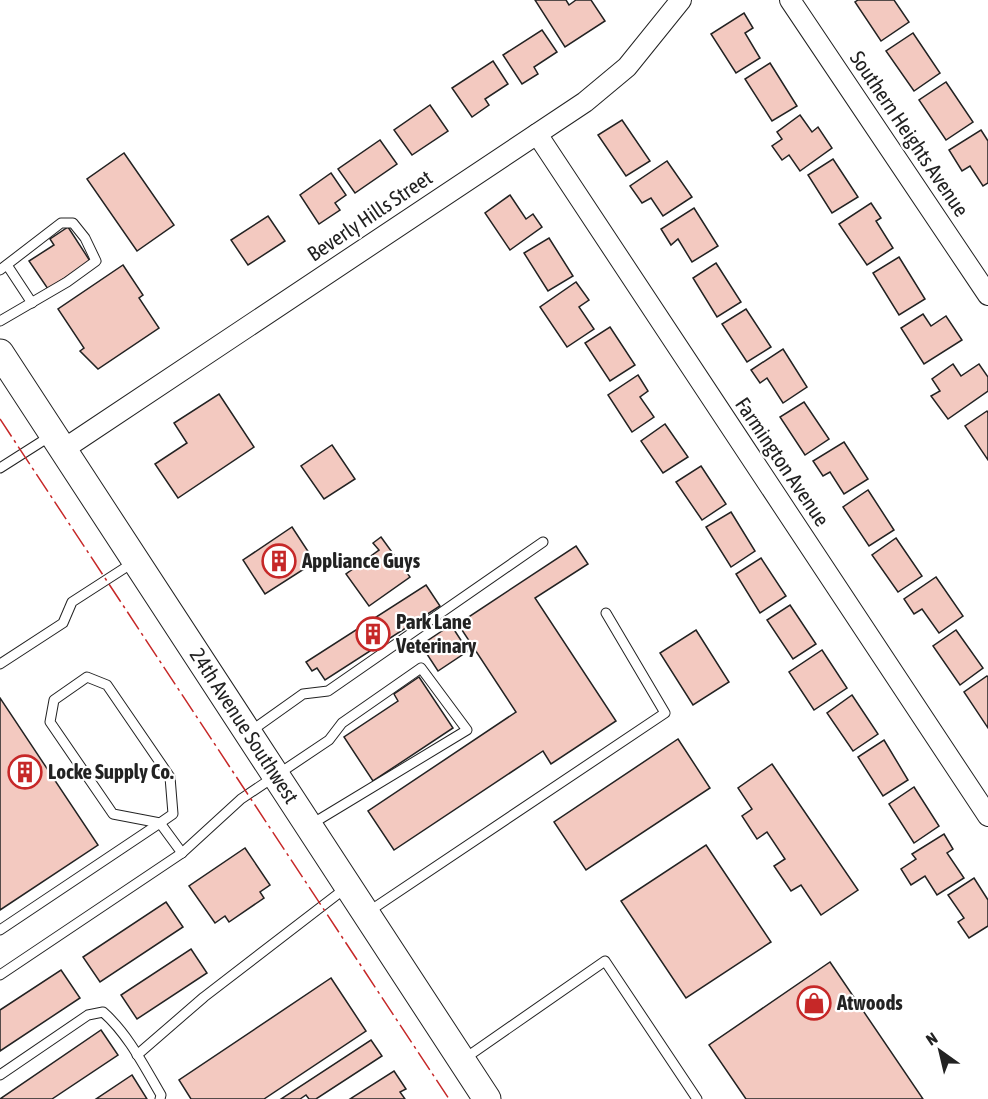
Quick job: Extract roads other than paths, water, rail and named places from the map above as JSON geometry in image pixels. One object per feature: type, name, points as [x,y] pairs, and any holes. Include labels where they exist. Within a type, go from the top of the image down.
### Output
[{"type":"main road","name":"24th Avenue Southwest","points":[[0,353],[487,1099]]},
{"type":"street","name":"Beverly Hills Street","points":[[59,441],[537,134],[605,87],[627,67],[681,0]]},
{"type":"street","name":"Southern Heights Avenue","points":[[790,0],[988,295]]},
{"type":"street","name":"Farmington Avenue","points":[[537,134],[988,816]]},
{"type":"lane","points":[[0,321],[32,303],[96,261],[85,238],[73,223],[61,223],[4,268],[32,303]]},
{"type":"lane","points":[[0,468],[59,441]]},
{"type":"lane","points":[[249,733],[303,694],[328,692],[543,542]]},
{"type":"lane","points":[[0,664],[63,623],[72,602],[136,560]]},
{"type":"lane","points":[[366,913],[665,713],[606,613]]},
{"type":"lane","points":[[0,975],[182,853],[241,800],[329,740],[342,723],[422,668],[467,730],[309,826]]},
{"type":"lane","points":[[0,930],[160,823],[173,814],[170,777],[107,685],[87,677],[54,700],[50,722],[112,814],[160,823],[182,853]]},
{"type":"lane","points":[[137,1055],[204,997],[348,886]]},
{"type":"lane","points":[[462,1060],[605,961],[697,1099]]},
{"type":"lane","points":[[0,1075],[88,1015],[103,1012],[116,1023],[137,1055],[161,1095],[160,1099]]},
{"type":"place","name":"Appliance Guys","points":[[279,561]]},
{"type":"place","name":"Park Lane Veterinary","points":[[373,634]]},
{"type":"place","name":"Locke Supply Co.","points":[[25,772]]},
{"type":"place","name":"Atwoods","points":[[814,1003]]}]
